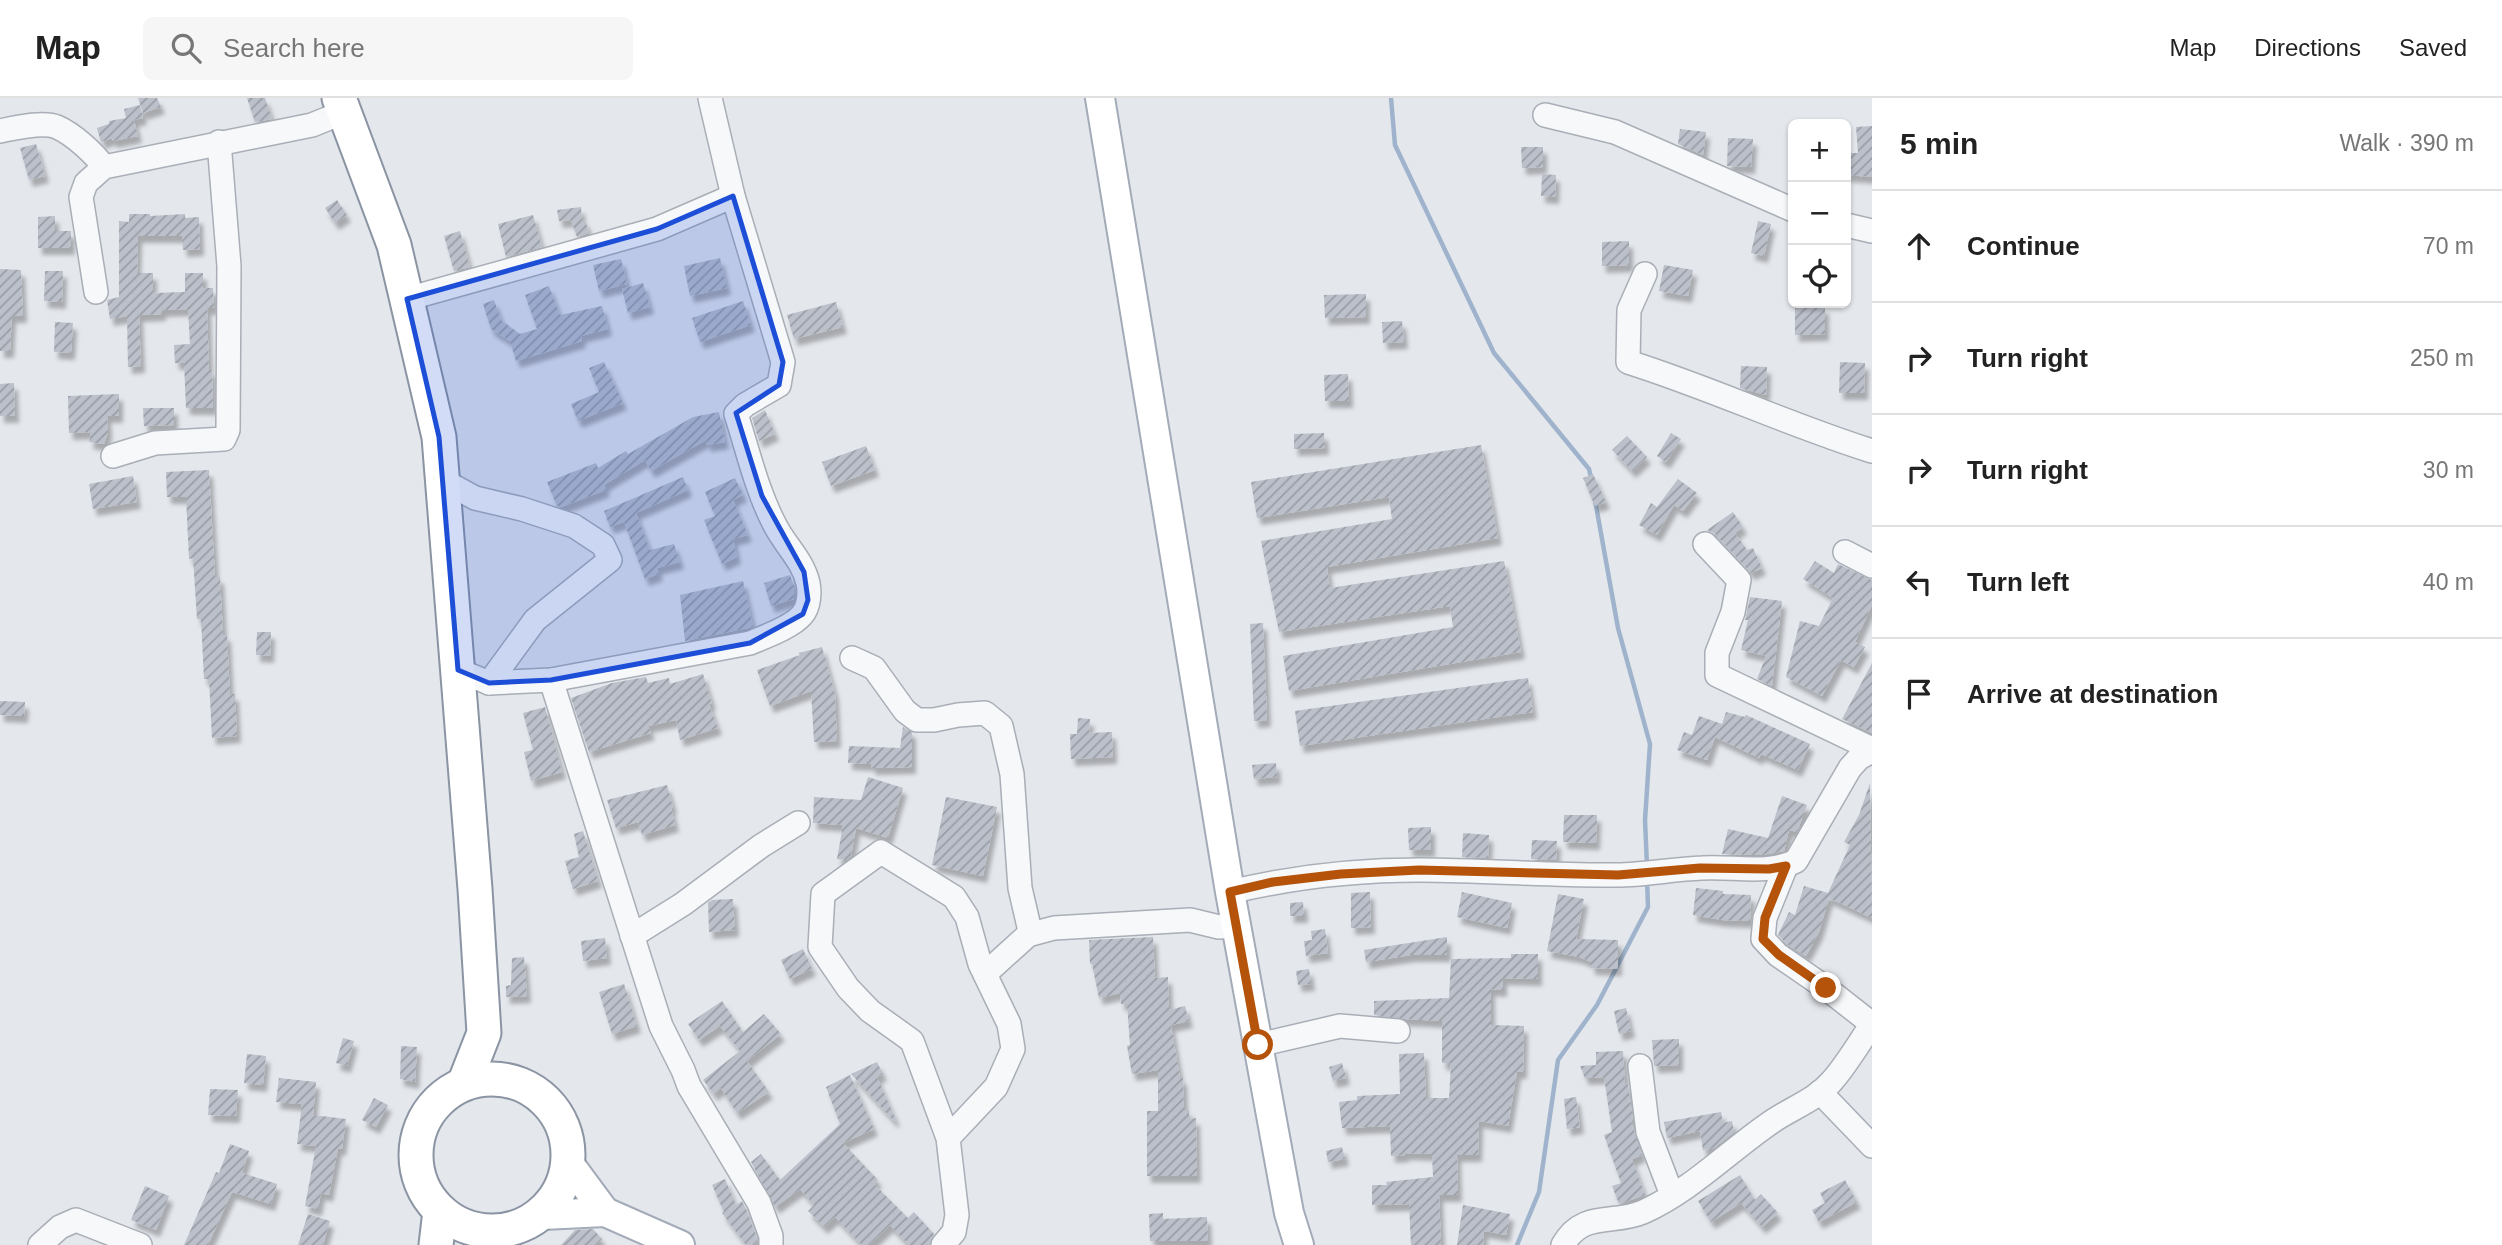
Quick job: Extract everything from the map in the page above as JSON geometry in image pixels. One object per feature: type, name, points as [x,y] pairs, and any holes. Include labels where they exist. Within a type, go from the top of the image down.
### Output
[{"type":"highway","points":[[342,105],[394,246],[439,437],[484,1033],[464,1084]]},
{"type":"highway","points":[[484,1033],[519,1084]]},
{"type":"highway","points":[[491,1079],[519,1084],[543,1098],[560,1121],[565,1134],[568,1162],[560,1188],[543,1215],[506,1229],[468,1237],[464,1226],[440,1211],[423,1189],[416,1162],[418,1134],[435,1104],[451,1090],[464,1084],[491,1079]]},
{"type":"highway","points":[[436,1245],[440,1211]]},
{"type":"main road","points":[[1100,98],[1230,892],[1289,1213],[1299,1245]]},
{"type":"main road","points":[[568,1162],[605,1212]]},
{"type":"main road","points":[[543,1215],[605,1212],[680,1245]]},
{"type":"street","points":[[458,670],[489,683],[551,680],[750,643],[780,629],[803,614],[808,600],[808,585],[804,572],[790,546],[776,529],[762,496],[736,414],[745,405],[779,385],[783,362],[733,196],[710,98]]},
{"type":"street","points":[[96,292],[80,197],[86,183],[104,167],[312,125],[342,105]]},
{"type":"street","points":[[1545,114],[1615,132],[1788,208]]},
{"type":"street","points":[[0,131],[23,126],[55,126],[94,152],[104,167]]},
{"type":"street","points":[[113,456],[155,443],[224,439],[228,430],[229,266],[219,142]]},
{"type":"street","points":[[407,299],[657,229],[733,196]]},
{"type":"street","points":[[1851,226],[1872,231]]},
{"type":"street","points":[[1645,274],[1629,310],[1628,362],[1676,377],[1872,451]]},
{"type":"street","points":[[442,480],[475,498],[522,509],[574,526],[603,545],[610,560],[535,620],[489,683]]},
{"type":"street","points":[[1705,544],[1739,580],[1733,612],[1717,653],[1717,675],[1872,750]]},
{"type":"street","points":[[1845,552],[1872,566]]},
{"type":"street","points":[[852,658],[874,668],[905,711],[918,720],[985,713],[1001,726],[1012,774],[1020,888],[1030,931],[1028,935]]},
{"type":"street","points":[[551,680],[661,1026],[684,1070],[689,1086],[759,1203],[771,1236],[771,1245]]},
{"type":"street","points":[[1230,892],[1273,882],[1367,872],[1419,870],[1618,875],[1700,868],[1769,869],[1786,866],[1796,861],[1850,768],[1872,750]]},
{"type":"street","points":[[632,936],[683,904],[761,846],[798,823]]},
{"type":"street","points":[[943,1245],[954,1232],[957,1215],[948,1138],[912,1041],[870,1011],[848,988],[820,947],[823,894],[881,852],[954,897],[967,917],[980,964],[1009,1024],[1013,1049],[996,1087],[948,1138]]},
{"type":"street","points":[[1563,1245],[1571,1232],[1588,1223],[1642,1213],[1672,1195],[1772,1121],[1809,1102],[1831,1083],[1872,1024],[1779,955],[1763,939],[1765,918],[1786,866]]},
{"type":"street","points":[[985,974],[1028,935],[1054,928],[1190,920],[1219,927],[1236,926]]},
{"type":"street","points":[[1258,1045],[1340,1026],[1398,1031]]},
{"type":"street","points":[[1640,1066],[1648,1132],[1672,1195]]},
{"type":"street","points":[[1820,1093],[1872,1146]]},
{"type":"street","points":[[40,1245],[61,1227],[76,1220],[139,1245]]},
{"type":"highlighted area","points":[[733,196],[783,362],[779,385],[736,413],[762,496],[804,572],[808,600],[803,614],[750,643],[551,680],[489,683],[458,670],[439,437],[407,299],[657,229]]},
{"type":"building","points":[[138,98],[157,98],[161,107],[143,113]]},
{"type":"building","points":[[247,98],[265,98],[272,119],[255,122]]},
{"type":"building","points":[[140,105],[143,118],[134,120],[138,136],[113,141],[112,138],[101,142],[97,128],[109,124],[109,121],[126,118],[124,109]]},
{"type":"building","points":[[1872,126],[1872,177],[1851,175],[1851,153],[1858,153],[1856,127]]},
{"type":"building","points":[[1680,129],[1706,132],[1703,155],[1678,144]]},
{"type":"building","points":[[1728,138],[1753,139],[1751,167],[1727,166]]},
{"type":"building","points":[[36,144],[45,176],[29,180],[20,148]]},
{"type":"building","points":[[1521,147],[1543,147],[1543,167],[1522,168]]},
{"type":"building","points":[[1542,174],[1556,175],[1555,197],[1541,196]]},
{"type":"building","points":[[337,200],[347,215],[335,223],[325,208]]},
{"type":"building","points":[[581,207],[582,220],[585,220],[589,233],[577,237],[571,220],[559,221],[557,210]]},
{"type":"building","points":[[129,214],[185,214],[185,218],[199,217],[200,249],[183,250],[182,236],[138,236],[137,273],[153,273],[153,293],[185,292],[185,273],[203,273],[203,288],[213,288],[214,308],[207,308],[213,408],[186,408],[184,363],[175,363],[174,345],[190,344],[188,309],[162,310],[162,314],[139,315],[141,366],[128,367],[127,316],[110,319],[107,300],[119,297],[119,221],[129,222]]},
{"type":"building","points":[[533,215],[542,247],[506,257],[498,224]]},
{"type":"building","points":[[55,216],[55,231],[71,231],[71,248],[38,248],[38,217]]},
{"type":"building","points":[[1758,221],[1771,224],[1764,256],[1751,253]]},
{"type":"building","points":[[460,231],[470,267],[454,271],[444,236]]},
{"type":"building","points":[[1629,241],[1629,265],[1602,266],[1602,242]]},
{"type":"building","points":[[720,258],[727,288],[690,296],[684,266]]},
{"type":"building","points":[[621,259],[627,284],[599,291],[593,265]]},
{"type":"building","points":[[1664,265],[1693,270],[1688,296],[1659,291]]},
{"type":"building","points":[[0,269],[21,270],[23,316],[12,316],[10,351],[0,351]]},
{"type":"building","points":[[45,271],[63,271],[62,302],[44,301]]},
{"type":"building","points":[[643,283],[650,307],[628,313],[622,289]]},
{"type":"building","points":[[549,286],[560,315],[602,306],[608,329],[581,336],[582,341],[516,361],[510,341],[491,329],[483,304],[494,300],[501,320],[520,334],[537,329],[525,295]]},
{"type":"building","points":[[1366,294],[1366,317],[1325,318],[1324,295]]},
{"type":"building","points":[[743,301],[751,325],[700,342],[692,318]]},
{"type":"building","points":[[836,302],[843,327],[794,339],[787,315]]},
{"type":"building","points":[[1795,308],[1825,308],[1825,334],[1795,335]]},
{"type":"building","points":[[1402,321],[1404,342],[1383,343],[1382,322]]},
{"type":"building","points":[[55,322],[73,323],[71,353],[54,352]]},
{"type":"building","points":[[604,362],[623,403],[578,421],[571,404],[599,392],[589,368]]},
{"type":"building","points":[[1840,362],[1865,363],[1864,393],[1839,393]]},
{"type":"building","points":[[1741,366],[1767,367],[1766,395],[1740,388]]},
{"type":"building","points":[[1348,374],[1349,401],[1325,401],[1324,375]]},
{"type":"building","points":[[14,383],[15,416],[0,416],[0,384]]},
{"type":"building","points":[[119,394],[119,416],[107,416],[108,432],[104,444],[89,442],[91,432],[69,433],[68,396]]},
{"type":"building","points":[[143,408],[174,408],[174,425],[144,426]]},
{"type":"building","points":[[765,410],[775,434],[759,441],[752,418]]},
{"type":"building","points":[[719,412],[725,442],[707,445],[706,440],[651,471],[645,460],[604,485],[606,490],[561,507],[557,506],[547,482],[596,463],[598,468],[693,417]]},
{"type":"building","points":[[1324,433],[1325,448],[1294,449],[1294,434]]},
{"type":"building","points":[[1671,433],[1681,439],[1666,462],[1657,456]]},
{"type":"building","points":[[1627,436],[1647,457],[1632,471],[1612,450]]},
{"type":"building","points":[[1481,445],[1498,538],[1327,567],[1330,588],[1504,561],[1521,652],[1289,691],[1283,656],[1453,627],[1450,606],[1279,632],[1261,541],[1392,519],[1389,497],[1257,518],[1251,482]]},
{"type":"building","points":[[866,446],[875,470],[831,486],[822,462]]},
{"type":"building","points":[[209,470],[215,577],[220,577],[223,635],[227,635],[230,694],[235,694],[237,736],[212,738],[209,679],[204,679],[201,619],[197,619],[193,558],[189,559],[186,497],[167,497],[166,472]]},
{"type":"building","points":[[1593,474],[1606,502],[1595,506],[1583,478]]},
{"type":"building","points":[[133,476],[137,502],[93,509],[89,484]]},
{"type":"building","points":[[683,477],[688,490],[636,513],[650,550],[674,544],[680,562],[657,568],[659,574],[645,579],[624,522],[610,527],[604,511]]},
{"type":"building","points":[[735,478],[743,495],[733,500],[748,535],[733,539],[737,557],[722,564],[704,520],[715,516],[705,492]]},
{"type":"building","points":[[1678,479],[1697,493],[1683,511],[1674,505],[1657,535],[1639,525],[1651,503],[1657,507]]},
{"type":"building","points":[[1733,512],[1743,527],[1735,533],[1747,550],[1753,548],[1762,568],[1751,573],[1715,534],[1707,530]]},
{"type":"building","points":[[1815,561],[1834,573],[1838,564],[1872,580],[1872,605],[1855,642],[1865,647],[1854,667],[1841,660],[1822,696],[1786,677],[1800,621],[1819,626],[1833,598],[1803,579]]},
{"type":"building","points":[[790,575],[794,586],[794,599],[771,606],[764,583]]},
{"type":"building","points":[[743,581],[753,627],[685,641],[680,595]]},
{"type":"building","points":[[1750,597],[1782,601],[1772,686],[1757,679],[1766,656],[1741,650]]},
{"type":"building","points":[[1263,623],[1267,720],[1254,721],[1250,624]]},
{"type":"building","points":[[257,632],[271,632],[270,656],[256,655]]},
{"type":"building","points":[[822,647],[835,694],[837,741],[814,742],[811,691],[770,706],[757,670]]},
{"type":"building","points":[[1872,663],[1872,733],[1842,719]]},
{"type":"building","points":[[703,674],[712,703],[709,704],[718,728],[680,740],[676,720],[648,726],[651,733],[589,752],[571,698],[612,683],[646,677],[648,683],[669,678],[670,684]]},
{"type":"building","points":[[1528,678],[1533,712],[1300,746],[1295,711]]},
{"type":"building","points":[[0,701],[25,702],[24,716],[0,715]]},
{"type":"building","points":[[545,707],[562,772],[531,781],[524,752],[533,750],[523,713]]},
{"type":"building","points":[[1726,712],[1745,717],[1746,715],[1810,744],[1798,770],[1761,754],[1759,758],[1715,737],[1707,760],[1677,750],[1684,732],[1692,735],[1699,716],[1722,724]]},
{"type":"building","points":[[1078,718],[1090,719],[1089,733],[1112,732],[1113,757],[1071,759],[1070,734],[1077,734]]},
{"type":"building","points":[[903,727],[912,732],[912,767],[871,768],[872,764],[848,763],[849,746],[900,748]]},
{"type":"building","points":[[1276,763],[1277,777],[1254,779],[1252,765]]},
{"type":"building","points":[[868,777],[903,788],[888,838],[856,828],[851,856],[846,860],[837,859],[843,825],[813,823],[814,797],[861,800]]},
{"type":"building","points":[[1870,783],[1872,918],[1829,898],[1819,932],[1806,956],[1778,935],[1789,912],[1795,915],[1804,886],[1828,893],[1850,845],[1844,842],[1859,815]]},
{"type":"building","points":[[667,785],[675,825],[642,835],[638,822],[616,828],[607,800]]},
{"type":"building","points":[[1782,796],[1807,805],[1797,832],[1789,830],[1784,851],[1761,855],[1722,854],[1728,829],[1768,838]]},
{"type":"building","points":[[946,797],[997,807],[983,876],[932,865]]},
{"type":"building","points":[[1564,815],[1597,815],[1596,843],[1563,842]]},
{"type":"building","points":[[1431,827],[1431,850],[1409,850],[1408,828]]},
{"type":"building","points":[[583,831],[598,881],[573,889],[565,861],[579,857],[574,834]]},
{"type":"building","points":[[1463,833],[1489,835],[1488,858],[1462,857]]},
{"type":"building","points":[[1532,840],[1557,841],[1556,860],[1531,859]]},
{"type":"building","points":[[1696,888],[1723,891],[1723,894],[1751,895],[1750,921],[1693,915]]},
{"type":"building","points":[[1370,892],[1371,927],[1351,928],[1351,893]]},
{"type":"building","points":[[1462,892],[1512,903],[1507,928],[1457,917]]},
{"type":"building","points":[[1558,894],[1584,899],[1576,939],[1618,940],[1618,969],[1591,968],[1591,962],[1579,957],[1547,951]]},
{"type":"building","points":[[733,899],[735,930],[709,932],[708,903],[712,900]]},
{"type":"building","points":[[1303,902],[1304,916],[1290,916],[1290,903]]},
{"type":"building","points":[[1325,929],[1328,953],[1306,956],[1304,941],[1312,940],[1311,931]]},
{"type":"building","points":[[1153,937],[1155,978],[1168,977],[1169,1010],[1185,1006],[1189,1021],[1171,1025],[1180,1078],[1183,1078],[1184,1110],[1189,1110],[1189,1119],[1196,1118],[1197,1176],[1147,1176],[1147,1111],[1158,1111],[1158,1070],[1132,1074],[1127,1046],[1130,1045],[1127,1004],[1121,1004],[1120,993],[1099,998],[1090,964],[1089,940]]},
{"type":"building","points":[[1447,937],[1447,955],[1411,955],[1366,962],[1364,950]]},
{"type":"building","points":[[605,938],[607,958],[583,961],[581,941]]},
{"type":"building","points":[[803,949],[812,969],[790,979],[781,960]]},
{"type":"building","points":[[1511,954],[1538,954],[1538,979],[1503,978],[1503,990],[1491,989],[1491,1025],[1524,1026],[1523,1072],[1517,1072],[1508,1126],[1479,1121],[1478,1155],[1457,1155],[1458,1195],[1439,1195],[1441,1245],[1411,1245],[1409,1204],[1372,1205],[1372,1185],[1433,1177],[1432,1154],[1405,1153],[1391,1156],[1390,1126],[1342,1128],[1339,1102],[1357,1100],[1357,1096],[1400,1094],[1399,1054],[1424,1053],[1426,1098],[1449,1098],[1451,1063],[1442,1063],[1442,1021],[1374,1015],[1374,1001],[1449,998],[1451,959],[1511,958]]},
{"type":"building","points":[[524,957],[527,996],[506,997],[506,986],[511,985],[512,958]]},
{"type":"building","points":[[1309,969],[1311,984],[1298,985],[1296,971]]},
{"type":"building","points":[[624,984],[637,1026],[612,1034],[599,992]]},
{"type":"building","points":[[722,1001],[743,1032],[764,1014],[781,1034],[747,1061],[769,1092],[737,1113],[721,1088],[714,1094],[703,1080],[740,1051],[720,1026],[699,1040],[688,1024]]},
{"type":"building","points":[[1626,1008],[1631,1031],[1619,1034],[1614,1011]]},
{"type":"building","points":[[343,1038],[354,1041],[347,1066],[336,1063]]},
{"type":"building","points":[[1679,1039],[1679,1065],[1654,1066],[1652,1040]]},
{"type":"building","points":[[401,1046],[417,1047],[415,1082],[400,1079]]},
{"type":"building","points":[[1623,1051],[1631,1121],[1642,1155],[1632,1159],[1645,1195],[1619,1204],[1612,1186],[1621,1183],[1604,1135],[1612,1132],[1604,1077],[1585,1078],[1580,1066],[1596,1065],[1596,1052]]},
{"type":"building","points":[[247,1054],[266,1056],[263,1085],[244,1083]]},
{"type":"building","points":[[877,1062],[883,1074],[877,1077],[896,1120],[894,1121],[851,1074]]},
{"type":"building","points":[[1342,1063],[1346,1078],[1333,1081],[1329,1067]]},
{"type":"building","points":[[850,1075],[874,1129],[843,1143],[878,1180],[874,1184],[908,1218],[914,1212],[934,1234],[929,1245],[909,1245],[890,1225],[869,1245],[862,1245],[835,1217],[824,1227],[808,1211],[814,1205],[800,1189],[775,1207],[751,1162],[761,1154],[780,1180],[840,1124],[826,1087]]},
{"type":"building","points":[[279,1078],[316,1082],[313,1115],[346,1119],[342,1149],[338,1148],[329,1195],[321,1193],[318,1209],[305,1206],[316,1146],[297,1144],[302,1104],[276,1102]]},
{"type":"building","points":[[210,1089],[238,1090],[236,1116],[208,1115]]},
{"type":"building","points":[[1576,1097],[1580,1127],[1567,1129],[1564,1099]]},
{"type":"building","points":[[374,1098],[388,1105],[376,1127],[362,1120]]},
{"type":"building","points":[[1721,1112],[1723,1123],[1732,1121],[1734,1132],[1714,1148],[1703,1150],[1700,1131],[1667,1138],[1664,1122]]},
{"type":"building","points":[[230,1144],[249,1151],[242,1173],[277,1184],[271,1204],[232,1192],[208,1245],[184,1245],[216,1172],[219,1173]]},
{"type":"building","points":[[1342,1147],[1345,1159],[1328,1162],[1326,1151]]},
{"type":"building","points":[[1740,1175],[1755,1200],[1761,1194],[1778,1213],[1762,1227],[1741,1203],[1711,1222],[1698,1201]]},
{"type":"building","points":[[725,1179],[736,1205],[742,1201],[746,1209],[757,1238],[753,1245],[746,1245],[722,1213],[724,1212],[712,1185]]},
{"type":"building","points":[[1845,1180],[1857,1202],[1819,1222],[1812,1210],[1825,1203],[1820,1193]]},
{"type":"building","points":[[145,1186],[169,1196],[156,1230],[131,1220]]},
{"type":"building","points":[[1463,1205],[1510,1214],[1506,1235],[1484,1231],[1483,1245],[1457,1245]]},
{"type":"building","points":[[1163,1213],[1163,1219],[1207,1217],[1208,1241],[1150,1241],[1149,1214]]},
{"type":"building","points":[[308,1214],[330,1221],[323,1245],[298,1245]]},
{"type":"building","points":[[593,1229],[602,1239],[596,1245],[561,1245],[575,1230]]},
{"type":"waterway","points":[[1391,98],[1395,145],[1494,353],[1589,469],[1591,478]]},
{"type":"waterway","points":[[1595,500],[1618,628],[1650,744],[1645,820],[1647,866]]},
{"type":"waterway","points":[[1517,1245],[1539,1192],[1558,1060],[1597,1005],[1648,907],[1647,879]]},
{"type":"route","points":[[1258,1045],[1230,892],[1273,882],[1341,874],[1419,870],[1618,875],[1700,868],[1769,869],[1786,866],[1765,918],[1763,939],[1779,955],[1826,988]]}]
